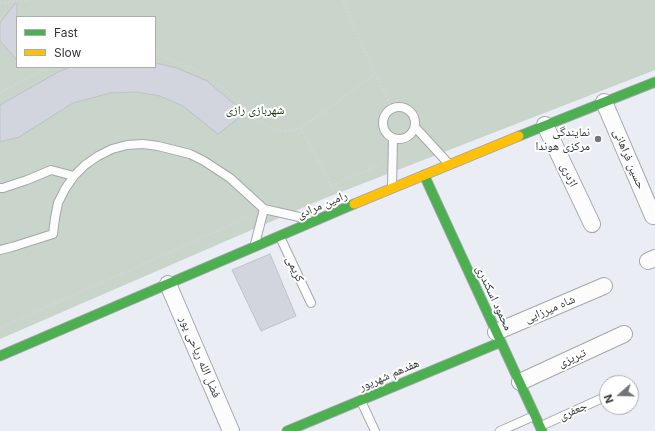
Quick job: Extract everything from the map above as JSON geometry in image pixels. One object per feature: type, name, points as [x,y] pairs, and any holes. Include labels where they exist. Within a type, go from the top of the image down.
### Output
[{"type":"street","name":"رامین مرادی","points":[[0,356],[424,175],[655,82]]},
{"type":"street","name":"حسین فراهانی","points":[[604,102],[653,216]]},
{"type":"street","name":"اژدری","points":[[545,125],[592,224]]},
{"type":"street","name":"محمود اسکندری","points":[[424,175],[541,428]]},
{"type":"street","name":"فضل الله ریاحی پور","points":[[168,284],[231,431]]},
{"type":"street","name":"شاه میرزایی","points":[[499,337],[604,286]]},
{"type":"street","name":"تبریزی","points":[[520,382],[624,334]]},
{"type":"street","name":"هفدهم شهریور","points":[[287,431],[361,400],[499,337]]},
{"type":"lane","points":[[392,108],[403,108],[409,110],[413,115],[415,127],[412,133],[406,138],[400,140],[393,139],[383,130],[383,117],[392,108]]},
{"type":"lane","points":[[415,127],[449,165]]},
{"type":"lane","points":[[392,189],[393,139]]},
{"type":"lane","points":[[0,250],[12,248],[53,234],[54,218],[58,203],[74,176],[85,165],[98,156],[112,149],[128,145],[143,144],[158,146],[190,154],[204,161],[230,178],[264,209],[316,221]]},
{"type":"lane","points":[[0,188],[27,180],[50,170],[74,176]]},
{"type":"lane","points":[[255,247],[264,209]]},
{"type":"lane","name":"کریمی","points":[[279,236],[311,303]]},
{"type":"lane","points":[[361,400],[375,431]]},
{"type":"lane","name":"جعفری","points":[[541,428],[599,400]]},
{"type":"lane","points":[[500,431],[535,416]]},
{"type":"path","points":[[0,2],[33,0]]},
{"type":"path","points":[[342,0],[392,108]]},
{"type":"path","points":[[156,55],[194,69],[223,88],[262,123],[276,130],[287,131],[301,128],[375,74]]},
{"type":"path","points":[[0,93],[46,68]]},
{"type":"path","points":[[301,128],[343,209]]},
{"type":"path","points":[[331,186],[392,160]]},
{"type":"path","points":[[0,328],[264,209]]},
{"type":"green space","name":"شهربازی رازی","points":[[0,0],[655,0],[655,70],[323,199],[0,339]]},
{"type":"building","points":[[17,1],[16,59],[0,41],[0,23]]},
{"type":"building","points":[[156,63],[177,68],[207,81],[245,113],[218,134],[183,106],[160,96],[136,92],[110,93],[73,103],[19,137],[0,142],[0,105],[60,71],[68,68],[156,68]]},
{"type":"building","points":[[270,254],[296,316],[261,331],[232,270]]},
{"type":"traffic: fast","points":[[519,136],[655,82]]},
{"type":"traffic: fast","points":[[424,175],[542,431]]},
{"type":"traffic: fast","points":[[0,356],[354,204]]},
{"type":"traffic: fast","points":[[287,431],[501,342]]},
{"type":"traffic: slow","points":[[354,204],[519,136]]},
{"type":"place","name":"نمایندگی مرکزی هوندا","points":[[598,139]]}]
